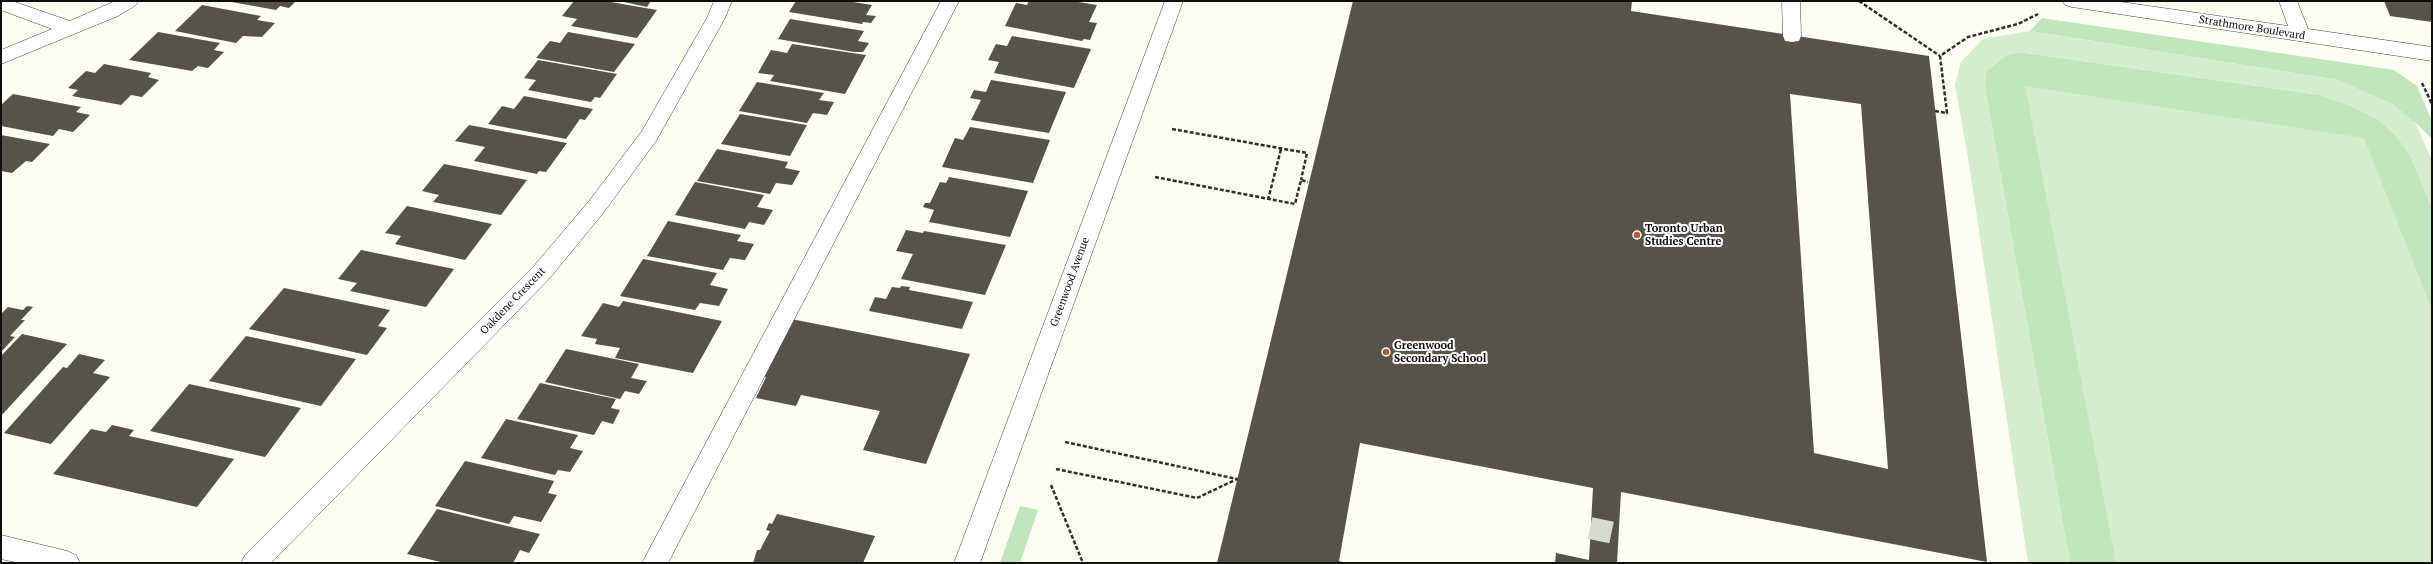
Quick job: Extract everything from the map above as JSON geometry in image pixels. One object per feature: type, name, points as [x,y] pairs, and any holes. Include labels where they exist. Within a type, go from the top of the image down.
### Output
[{"type":"street","points":[[1,57],[111,12],[129,1]]},
{"type":"street","name":"Oakdene Crescent","points":[[254,563],[541,273],[597,206],[649,136],[686,72],[723,1]]},
{"type":"street","points":[[655,563],[950,1]]},
{"type":"street","name":"Greenwood Avenue","points":[[966,563],[1174,1]]},
{"type":"street","points":[[1791,1],[1792,36]]},
{"type":"street","name":"Strathmore Boulevard","points":[[2072,1],[2301,36],[2432,54]]},
{"type":"street","points":[[2288,1],[2301,36]]},
{"type":"street","points":[[1,4],[37,15],[71,29]]},
{"type":"street","points":[[1,547],[67,563]]},
{"type":"path","points":[[1859,1],[1940,56],[1947,113],[1935,111]]},
{"type":"path","points":[[1940,56],[1968,37],[2018,24],[2038,14]]},
{"type":"path","points":[[2419,77],[2432,104]]},
{"type":"path","points":[[1155,178],[1295,204],[1307,153],[1172,129]]},
{"type":"path","points":[[1268,200],[1281,149]]},
{"type":"path","points":[[1301,180],[1308,182]]},
{"type":"path","points":[[1056,469],[1196,498],[1237,479],[1066,442]]},
{"type":"path","points":[[1051,485],[1083,563]]},
{"type":"green space","points":[[2042,18],[2394,70],[2417,86],[2432,121],[2432,139],[2415,122],[2338,80],[2030,31]]},
{"type":"green space","points":[[2030,31],[2338,80],[2393,104],[2415,122],[2432,161],[2432,208],[2410,155],[2399,139],[2378,119],[2349,105],[2320,95],[2019,52],[2006,55],[1986,72],[1985,88],[2070,563],[2028,563],[1969,163],[1955,85],[1961,62],[1983,39]]},
{"type":"green space","points":[[2019,52],[2320,95],[2349,105],[2378,119],[2399,139],[2410,155],[2432,208],[2432,563],[2070,563],[1985,88],[1986,72],[2006,55]]},
{"type":"green space","points":[[2025,86],[2364,138],[2432,309],[2432,563],[2116,563]]},
{"type":"green space","points":[[1020,506],[1038,510],[1020,563],[1000,563]]},
{"type":"building","points":[[226,1],[296,1],[289,8],[280,6],[276,10]]},
{"type":"building","points":[[574,1],[605,1],[657,10],[637,38],[571,26],[577,19],[562,16]]},
{"type":"building","points":[[619,1],[651,1],[647,7]]},
{"type":"building","points":[[796,1],[847,1],[872,5],[866,15],[876,16],[871,23],[863,22],[862,24],[789,12]]},
{"type":"building","points":[[1029,1],[1072,1],[1097,5],[1089,22],[1097,23],[1090,40],[1084,39],[1082,41],[1005,26],[1016,3],[1027,5]]},
{"type":"building","points":[[1353,1],[1632,1],[1631,11],[1929,56],[1987,562],[1621,492],[1617,563],[1555,563],[1556,553],[1589,560],[1593,488],[1360,443],[1339,561],[1346,563],[1217,563]],"holes":[[[1790,94],[1861,104],[1888,469],[1814,453]]]},
{"type":"building","points":[[2384,1],[2432,1],[2432,22],[2390,16]]},
{"type":"building","points":[[202,5],[261,16],[257,20],[275,23],[262,37],[243,36],[236,43],[175,31]]},
{"type":"building","points":[[790,19],[864,31],[858,41],[869,43],[863,52],[854,52],[778,39]]},
{"type":"building","points":[[158,32],[220,43],[214,50],[224,52],[208,68],[198,66],[192,71],[129,60]]},
{"type":"building","points":[[568,32],[635,44],[614,72],[536,58],[550,41],[560,43]]},
{"type":"building","points":[[1012,36],[1091,49],[1074,88],[994,73],[999,62],[988,60],[996,44],[1007,46]]},
{"type":"building","points":[[792,44],[866,55],[845,94],[770,81],[774,75],[758,73],[771,50],[787,53]]},
{"type":"building","points":[[538,60],[617,74],[600,98],[595,97],[591,102],[528,90],[536,80],[524,78]]},
{"type":"building","points":[[104,64],[151,73],[148,77],[159,80],[142,97],[131,95],[121,105],[72,96],[78,90],[68,88],[86,71],[95,73]]},
{"type":"building","points":[[991,80],[1066,92],[1049,133],[971,120],[981,100],[970,98],[974,90],[986,92]]},
{"type":"building","points":[[757,82],[824,93],[819,100],[834,102],[827,115],[813,113],[807,123],[739,111]]},
{"type":"building","points":[[13,94],[81,107],[76,112],[90,115],[73,132],[59,129],[53,136],[1,126],[1,105]]},
{"type":"building","points":[[524,96],[593,109],[585,120],[580,119],[566,139],[488,124],[502,106],[514,109]]},
{"type":"building","points":[[740,114],[807,125],[790,156],[721,144]]},
{"type":"building","points":[[469,125],[567,143],[546,172],[539,171],[537,174],[474,161],[485,147],[455,141]]},
{"type":"building","points":[[970,127],[1050,140],[1033,183],[942,167],[955,138],[963,140]]},
{"type":"building","points":[[1,135],[50,144],[32,162],[26,161],[12,173],[1,171]]},
{"type":"building","points":[[717,149],[788,162],[785,168],[800,171],[792,185],[776,183],[770,194],[697,181]]},
{"type":"building","points":[[444,164],[527,180],[501,215],[433,202],[439,195],[422,191]]},
{"type":"building","points":[[949,177],[1028,191],[1010,237],[929,222],[934,210],[923,207],[925,203],[930,203],[940,182],[946,183]]},
{"type":"building","points":[[695,182],[764,195],[757,207],[773,210],[764,225],[749,222],[745,229],[675,215]]},
{"type":"building","points":[[407,206],[492,224],[465,260],[395,244],[401,236],[385,233]]},
{"type":"building","points":[[668,221],[741,235],[737,241],[754,244],[745,260],[730,258],[723,270],[647,256]]},
{"type":"building","points":[[906,230],[923,233],[924,231],[1006,245],[985,295],[901,279],[913,254],[896,251]]},
{"type":"building","points":[[361,250],[454,269],[426,307],[350,291],[357,283],[338,279]]},
{"type":"building","points":[[643,259],[717,273],[710,285],[728,289],[719,306],[700,303],[695,310],[620,296]]},
{"type":"building","points":[[901,286],[910,287],[909,290],[973,302],[962,329],[869,311],[875,297],[886,299],[892,287],[900,288]]},
{"type":"building","points":[[284,288],[390,310],[378,326],[387,328],[367,355],[249,329]]},
{"type":"building","points":[[623,301],[722,321],[693,373],[615,358],[620,348],[595,344],[597,339],[581,336],[603,303],[619,307]]},
{"type":"building","points":[[27,306],[33,307],[21,320],[25,320],[10,336],[15,337],[1,352],[1,314],[8,307],[23,310]]},
{"type":"building","points":[[791,319],[970,354],[926,464],[863,450],[880,411],[801,395],[796,406],[756,398],[766,377],[761,376]]},
{"type":"building","points":[[22,334],[67,344],[1,416],[1,356]]},
{"type":"building","points":[[246,336],[356,359],[321,406],[209,381]]},
{"type":"building","points":[[566,349],[639,364],[631,378],[647,381],[639,394],[625,391],[620,399],[545,382]]},
{"type":"building","points":[[79,354],[105,360],[93,373],[110,377],[51,444],[4,433],[63,367],[67,368]]},
{"type":"building","points":[[540,383],[616,399],[611,408],[620,410],[613,424],[602,421],[594,435],[517,419]]},
{"type":"building","points":[[189,384],[301,408],[265,457],[150,431]]},
{"type":"building","points":[[506,419],[578,435],[570,448],[583,451],[570,472],[558,470],[555,475],[481,458]]},
{"type":"building","points":[[112,425],[134,430],[129,436],[234,459],[197,507],[53,474],[91,429],[106,432]]},
{"type":"building","points":[[465,461],[554,481],[548,493],[557,495],[541,522],[514,516],[509,524],[435,506]]},
{"type":"building","points":[[437,509],[540,534],[529,553],[520,550],[513,563],[445,563],[407,554]]},
{"type":"building","points":[[777,514],[875,536],[863,563],[753,563],[757,550],[760,550],[770,531],[766,530],[769,523],[772,524]]},
{"type":"tunnel","points":[[1590,528],[1619,534]]},
{"type":"place","name":"Toronto Urban Studies Centre","points":[[1637,235]]},
{"type":"place","name":"Greenwood Secondary School","points":[[1386,352]]}]
